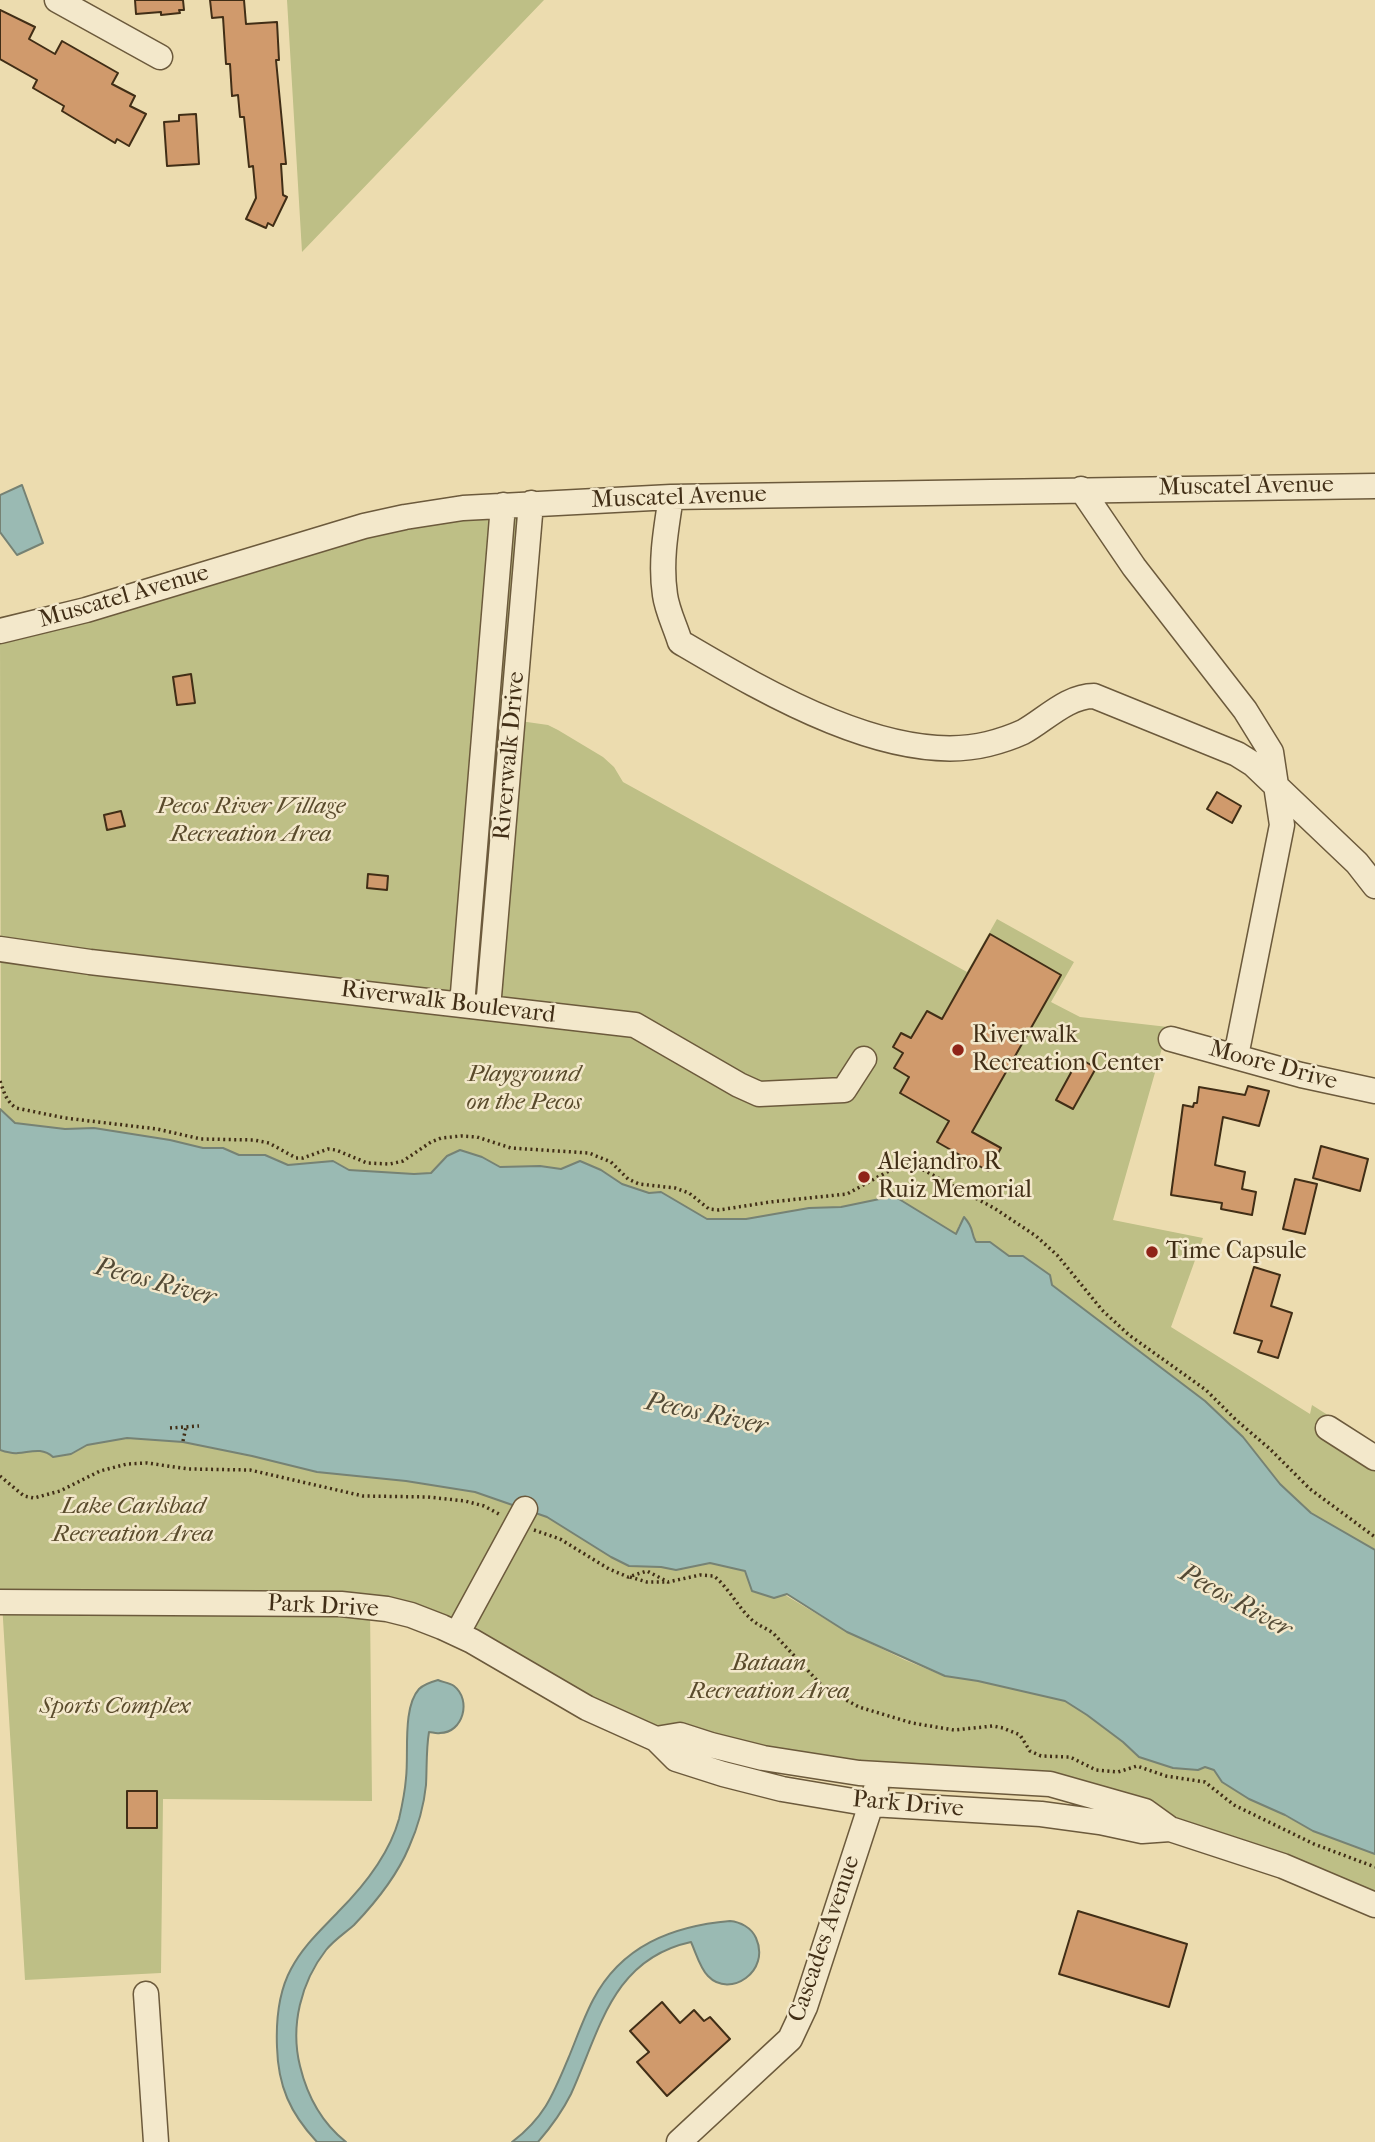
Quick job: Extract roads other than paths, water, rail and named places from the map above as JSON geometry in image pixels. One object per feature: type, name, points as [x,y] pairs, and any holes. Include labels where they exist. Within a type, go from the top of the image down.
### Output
[{"type":"street","points":[[57,0],[160,57]]},
{"type":"street","name":"Muscatel Avenue","points":[[0,631],[86,610],[364,526],[463,508],[671,497],[1375,486]]},
{"type":"street","points":[[1081,489],[1134,567],[1245,710],[1270,752],[1282,825],[1236,1056]]},
{"type":"street","points":[[671,497],[663,559],[665,596],[680,642],[741,677],[846,726],[880,737],[926,746],[965,747],[991,743],[1021,733],[1061,707],[1087,696],[1094,696],[1237,754],[1253,764],[1357,863],[1375,886]]},
{"type":"street","name":"Riverwalk Drive","points":[[488,1008],[531,503]]},
{"type":"street","name":"Riverwalk Drive","points":[[462,1004],[503,505]]},
{"type":"street","points":[[485,728],[512,732]]},
{"type":"street","name":"Riverwalk Boulevard","points":[[0,949],[90,962],[635,1025],[738,1085],[759,1094],[844,1090],[864,1059]]},
{"type":"street","name":"Moore Drive","points":[[1171,1039],[1301,1075],[1375,1091]]},
{"type":"street","points":[[1328,1428],[1375,1458]]},
{"type":"street","points":[[457,1634],[521,1516]]},
{"type":"street","name":"Park Drive","points":[[0,1602],[370,1606],[411,1615],[457,1634],[587,1708],[656,1739],[676,1759],[723,1774],[782,1789],[871,1804],[1041,1814],[1142,1831],[1170,1829]]},
{"type":"street","name":"Park Drive","points":[[656,1739],[680,1735],[763,1758],[880,1775],[1050,1784],[1145,1811],[1170,1829],[1283,1866],[1375,1905]]},
{"type":"street","name":"Cascades Avenue","points":[[679,2142],[790,2039],[805,2007],[880,1775]]},
{"type":"street","points":[[146,1994],[156,2142]]},
{"type":"water","points":[[22,485],[43,543],[17,555],[0,532],[0,495]]},
{"type":"water","name":"Pecos River","points":[[0,1109],[15,1123],[65,1129],[94,1128],[203,1148],[223,1148],[239,1155],[265,1155],[288,1165],[333,1161],[349,1170],[431,1173],[447,1156],[460,1150],[482,1157],[500,1167],[540,1166],[561,1169],[580,1161],[601,1170],[622,1184],[649,1193],[661,1192],[707,1219],[746,1219],[809,1208],[841,1207],[894,1196],[956,1234],[964,1217],[976,1242],[990,1242],[1009,1256],[1023,1256],[1050,1275],[1052,1285],[1205,1401],[1243,1437],[1280,1484],[1311,1513],[1375,1550],[1375,1854],[1313,1831],[1249,1799],[1222,1782],[1214,1770],[1205,1767],[1198,1770],[1173,1768],[1139,1757],[1123,1742],[1065,1701],[945,1676],[847,1632],[787,1594],[774,1598],[752,1591],[745,1571],[710,1563],[676,1570],[629,1566],[547,1517],[475,1492],[406,1481],[317,1472],[183,1442],[127,1438],[87,1445],[71,1454],[53,1457],[41,1451],[14,1453],[0,1450]]},
{"type":"water","points":[[438,1680],[452,1685],[460,1692],[464,1707],[454,1728],[448,1732],[429,1732],[425,1793],[415,1833],[398,1868],[378,1898],[354,1925],[329,1946],[317,1963],[300,2005],[296,2036],[303,2077],[311,2098],[323,2117],[346,2142],[317,2142],[293,2109],[283,2087],[277,2037],[281,1997],[291,1969],[301,1953],[366,1881],[389,1845],[399,1819],[404,1793],[410,1708],[419,1689]]},
{"type":"water","points":[[730,1921],[745,1926],[756,1938],[758,1961],[753,1971],[737,1983],[717,1982],[703,1969],[691,1942],[664,1951],[643,1964],[612,2000],[571,2094],[552,2125],[538,2142],[512,2142],[540,2115],[557,2084],[593,2000],[618,1966],[650,1942],[669,1934]]},
{"type":"place","name":"Riverwalk Recreation Center","points":[[958,1050]]},
{"type":"place","name":"Alejandro R Ruiz Memorial","points":[[864,1177]]},
{"type":"place","name":"Time Capsule","points":[[1152,1252]]},
{"type":"park label","name":"Pecos River Village Recreation Area","points":[[251,821]]},
{"type":"park label","name":"Playground on the Pecos","points":[[524,1089]]},
{"type":"park label","name":"Lake Carlsbad Recreation Area","points":[[133,1521]]},
{"type":"park label","name":"Bataan Recreation Area","points":[[769,1678]]},
{"type":"park label","name":"Sports Complex","points":[[115,1707]]}]
